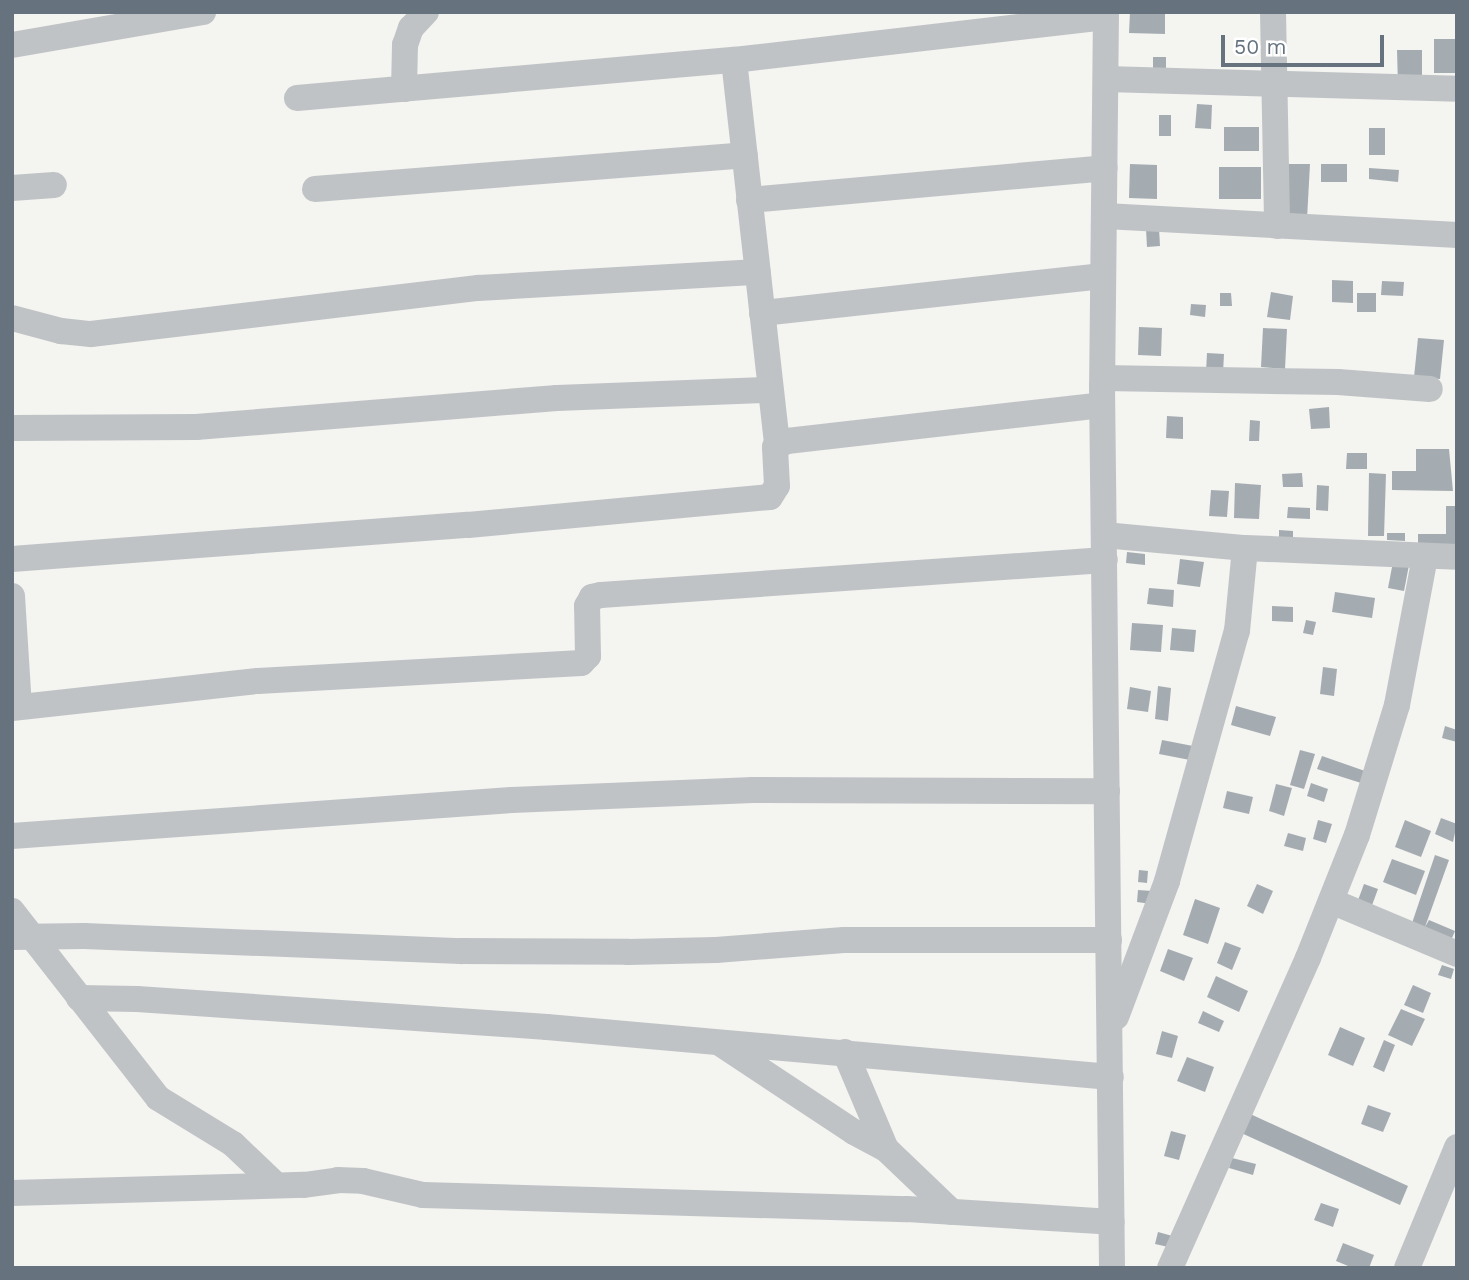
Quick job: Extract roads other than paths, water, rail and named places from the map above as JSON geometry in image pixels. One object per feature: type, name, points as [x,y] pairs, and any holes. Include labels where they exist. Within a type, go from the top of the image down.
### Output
[{"type":"street","points":[[12,45],[203,12]]},
{"type":"street","points":[[404,89],[405,45],[411,27],[426,12]]},
{"type":"street","points":[[1273,12],[1276,226]]},
{"type":"street","points":[[297,98],[734,60],[1106,15],[1102,405],[1112,1268]]},
{"type":"street","points":[[12,559],[468,526],[770,497],[777,486],[777,445],[734,60]]},
{"type":"street","points":[[1106,79],[1457,89]]},
{"type":"street","points":[[315,189],[744,155]]},
{"type":"street","points":[[749,200],[1105,168]]},
{"type":"street","points":[[12,187],[54,185]]},
{"type":"street","points":[[1105,216],[1457,235]]},
{"type":"street","points":[[12,318],[61,331],[91,334],[478,288],[758,272]]},
{"type":"street","points":[[762,313],[1104,276]]},
{"type":"street","points":[[1104,378],[1324,382],[1430,389]]},
{"type":"street","points":[[12,428],[196,427],[557,398],[770,390]]},
{"type":"street","points":[[777,445],[1102,405]]},
{"type":"street","points":[[12,596],[15,708],[258,681],[581,663],[588,656],[587,606],[592,597],[601,595],[1104,548],[1245,548],[1457,557]]},
{"type":"street","points":[[1111,1032],[1167,881],[1237,631],[1245,548]]},
{"type":"street","points":[[1170,1268],[1331,901],[1357,835],[1397,705],[1425,557]]},
{"type":"street","points":[[12,836],[512,800],[726,791],[1107,791]]},
{"type":"street","points":[[1331,901],[1457,954]]},
{"type":"street","points":[[12,911],[22,937],[79,998],[158,1098],[233,1144],[276,1185]]},
{"type":"street","points":[[22,937],[461,951],[716,950],[844,940],[1109,940]]},
{"type":"street","points":[[79,998],[283,1008],[716,1041],[1111,1077]]},
{"type":"street","points":[[716,1041],[854,1132],[886,1149],[952,1212]]},
{"type":"street","points":[[845,1052],[886,1149]]},
{"type":"street","points":[[1407,1268],[1457,1147]]},
{"type":"street","points":[[12,1193],[276,1185],[338,1180],[363,1181],[423,1195],[690,1201],[1112,1222]]}]
